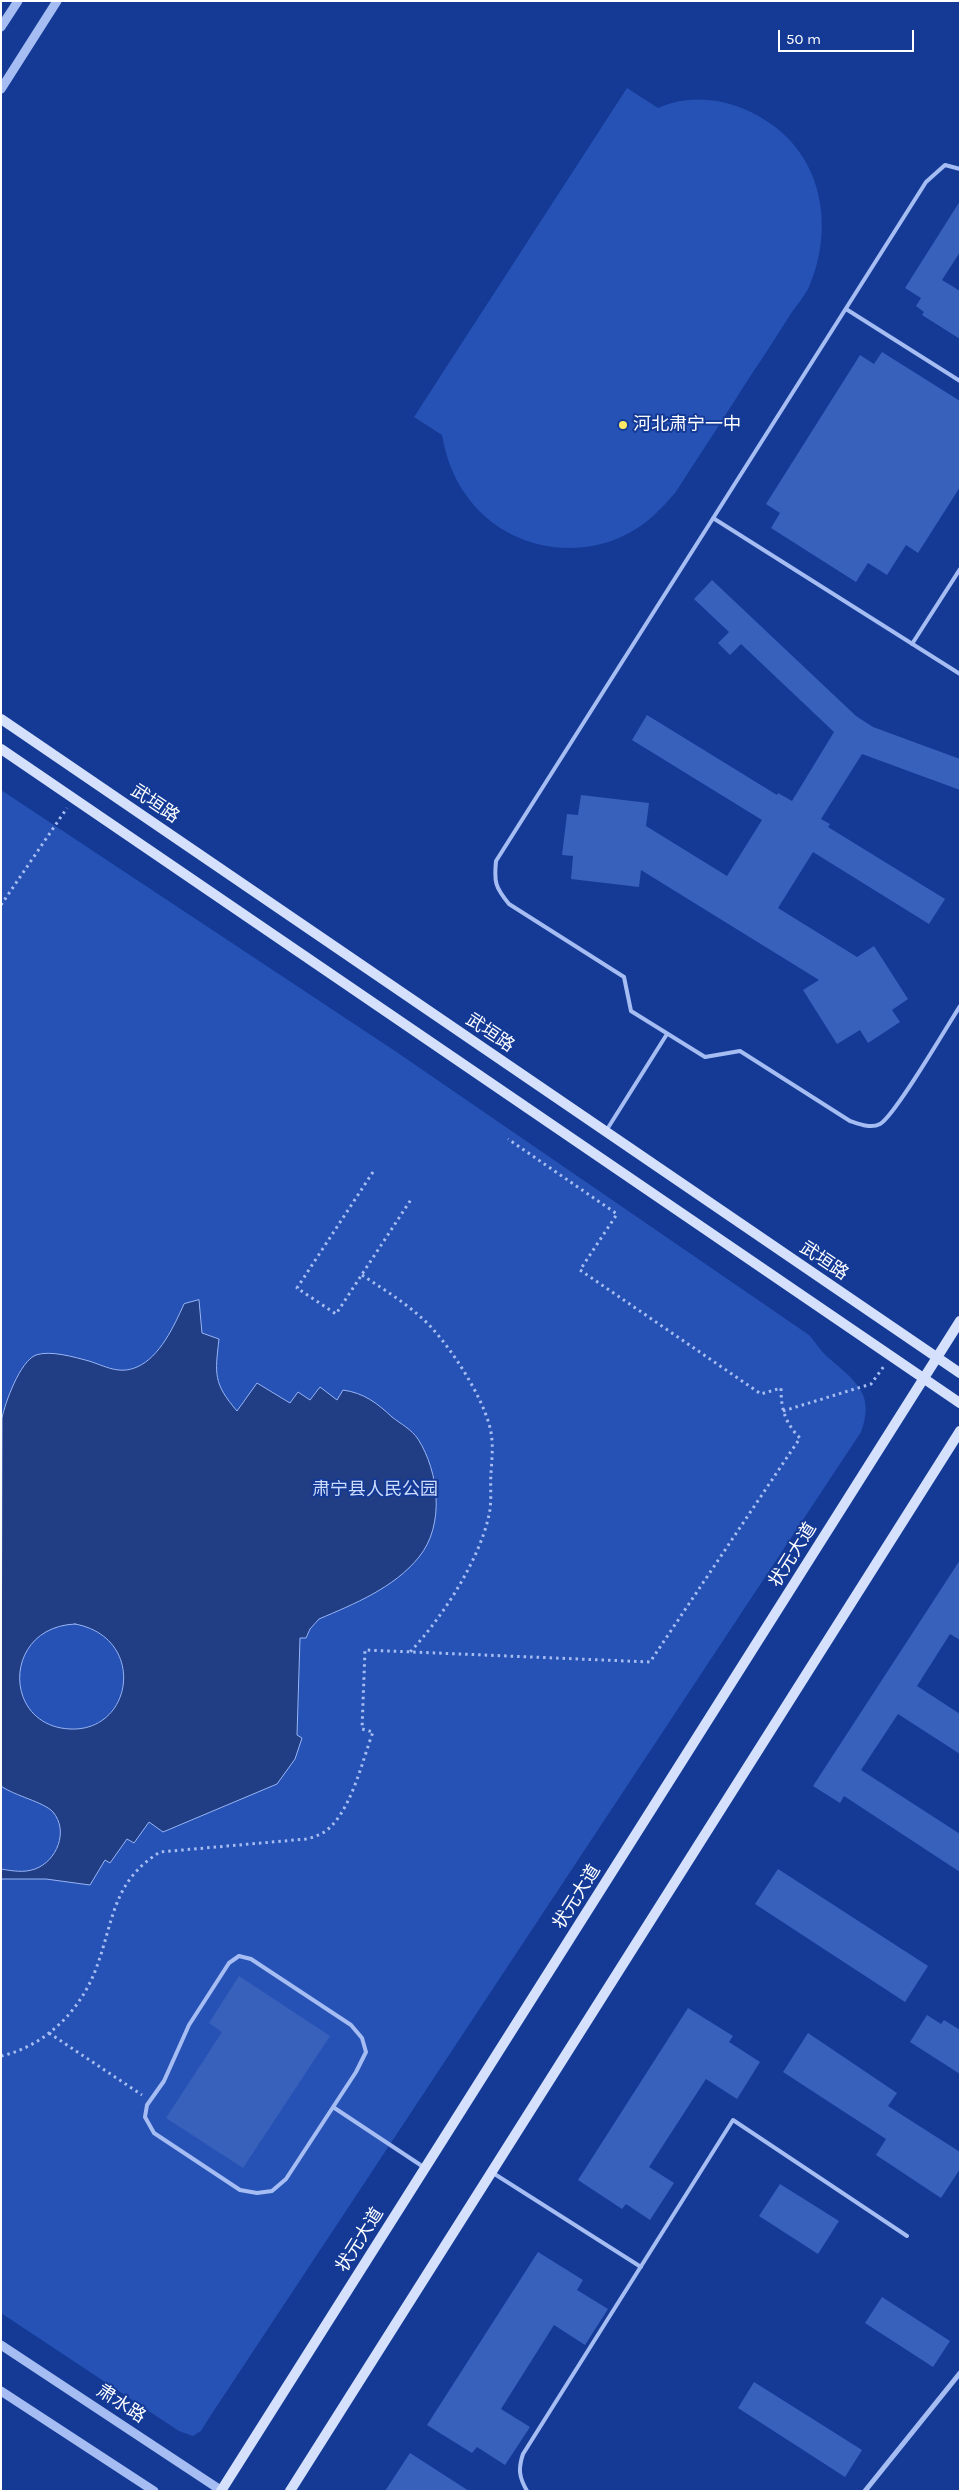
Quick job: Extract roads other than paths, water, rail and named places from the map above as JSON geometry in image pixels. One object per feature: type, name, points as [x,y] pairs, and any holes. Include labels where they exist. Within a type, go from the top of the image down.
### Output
[{"type":"main road","name":"武垣路","points":[[1,719],[960,1373]]},
{"type":"main road","points":[[1,749],[960,1402]]},
{"type":"main road","name":"状元大道","points":[[221,2490],[960,1321]]},
{"type":"main road","points":[[290,2491],[960,1431]]},
{"type":"street","points":[[1,27],[18,1]]},
{"type":"street","points":[[1,89],[57,1]]},
{"type":"street","name":"肃水路","points":[[1,2345],[221,2490]]},
{"type":"street","points":[[865,2491],[960,2373]]},
{"type":"street","points":[[1,2391],[154,2491]]},
{"type":"lane","points":[[960,168],[945,165],[926,182],[496,861],[495,879],[497,890],[509,904],[624,977],[632,1010],[667,1034],[705,1057],[740,1051],[850,1121],[867,1126],[880,1125],[894,1109],[960,1006]]},
{"type":"lane","points":[[846,309],[960,381]]},
{"type":"lane","points":[[713,518],[960,674]]},
{"type":"lane","points":[[912,644],[960,569]]},
{"type":"lane","points":[[605,1131],[667,1034]]},
{"type":"lane","points":[[239,1956],[251,1959],[351,2025],[362,2038],[366,2052],[356,2072],[333,2107],[286,2179],[272,2191],[257,2193],[240,2190],[154,2133],[145,2116],[150,2101],[164,2080],[189,2024],[229,1964],[239,1956]]},
{"type":"lane","points":[[333,2107],[425,2168]]},
{"type":"lane","points":[[527,2491],[520,2478],[519,2467],[523,2454],[733,2120],[907,2236]]},
{"type":"lane","points":[[492,2172],[641,2267]]},
{"type":"place","name":"河北肃宁一中","points":[[623,425]]},
{"type":"park label","name":"肃宁县人民公园","points":[[375,1490]]}]
